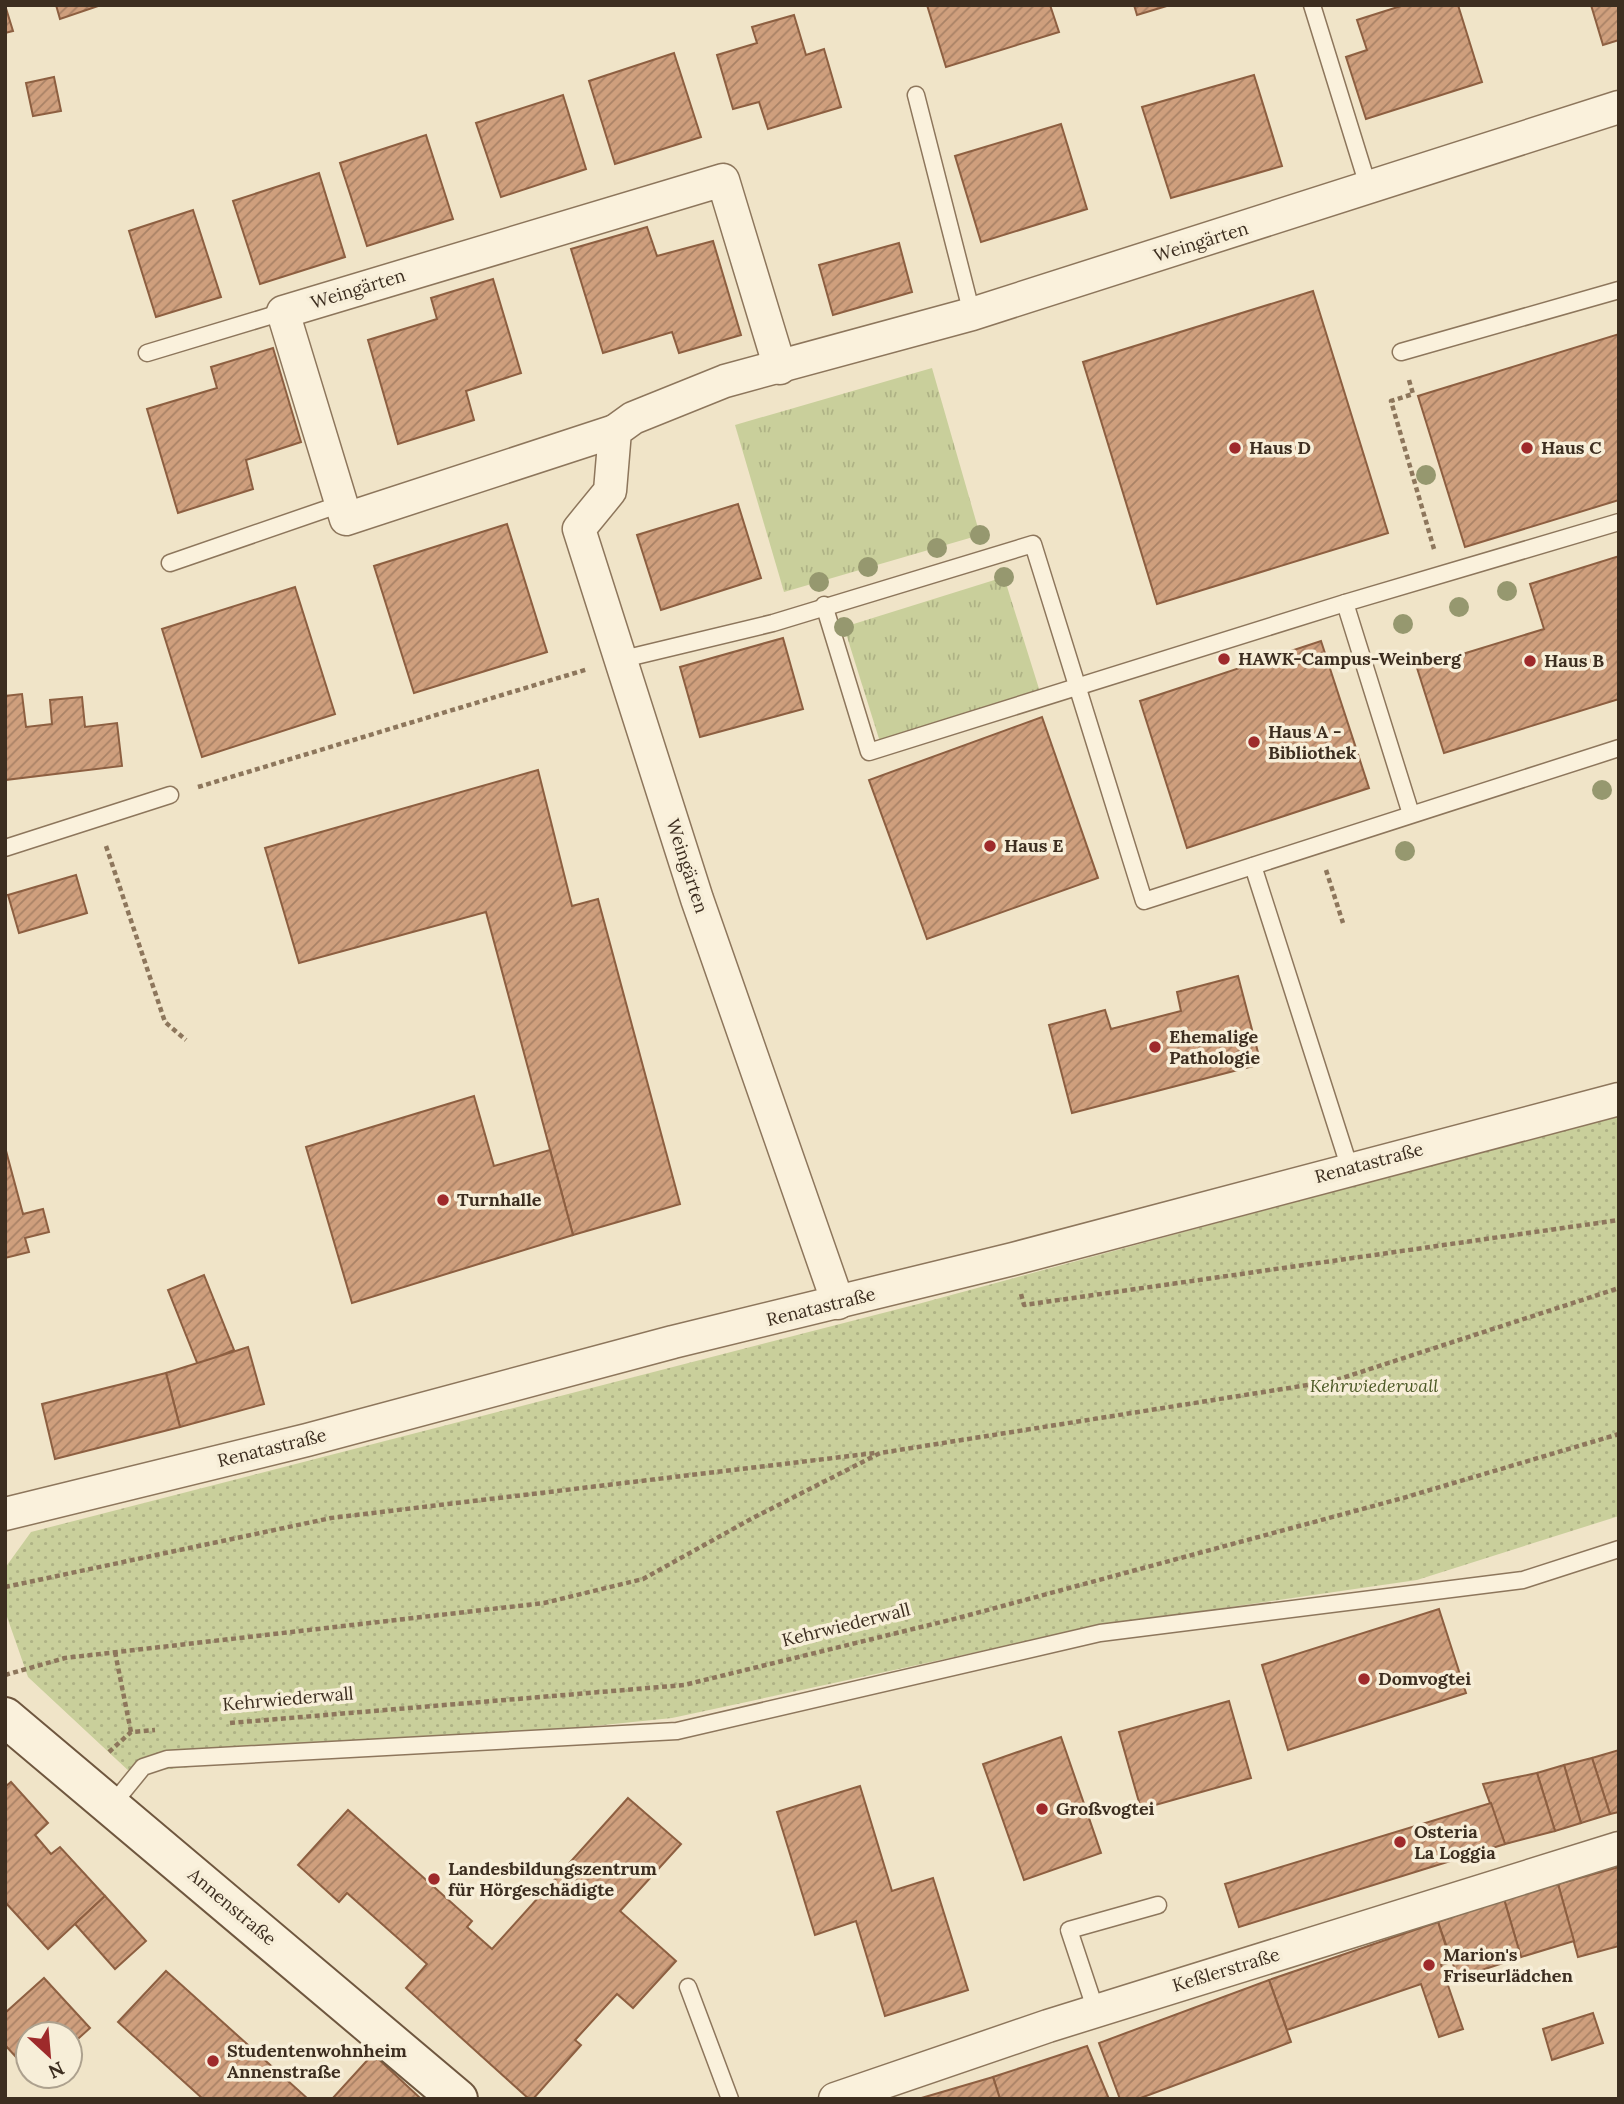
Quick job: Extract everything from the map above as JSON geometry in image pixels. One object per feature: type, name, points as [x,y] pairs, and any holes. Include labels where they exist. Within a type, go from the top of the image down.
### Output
[{"type":"street","name":"Weingärten","points":[[341,505],[346,519],[615,431],[633,418],[726,381],[972,314],[1619,107]]},
{"type":"street","name":"Weingärten","points":[[283,312],[723,180],[780,368]]},
{"type":"street","points":[[283,312],[341,505]]},
{"type":"street","name":"Weingärten","points":[[615,431],[610,491],[579,529],[697,899],[838,1303]]},
{"type":"street","name":"Renatastraße","points":[[11,1518],[673,1342],[1013,1259],[1619,1099]]},
{"type":"street","name":"Annenstraße","points":[[5,1717],[458,2099]]},
{"type":"street","name":"Keßlerstraße","points":[[835,2099],[1048,2026],[1619,1848]]},
{"type":"lane","points":[[1312,5],[1369,189]]},
{"type":"lane","points":[[916,95],[972,314]]},
{"type":"lane","points":[[1401,352],[1619,290]]},
{"type":"lane","points":[[147,353],[283,312]]},
{"type":"lane","points":[[170,563],[341,505]]},
{"type":"lane","points":[[824,605],[869,752],[1441,573],[1619,522]]},
{"type":"lane","points":[[619,660],[773,623],[824,605],[1033,544],[1144,901],[1619,748]]},
{"type":"lane","points":[[1345,603],[1411,814]]},
{"type":"lane","points":[[5,848],[170,795]]},
{"type":"lane","points":[[1253,866],[1350,1169]]},
{"type":"lane","points":[[111,1805],[143,1767],[167,1759],[677,1731],[1100,1633],[1523,1580],[1619,1549]]},
{"type":"lane","points":[[1097,2011],[1069,1930],[1158,1905]]},
{"type":"lane","points":[[688,1987],[730,2099]]},
{"type":"path","points":[[1413,394],[1391,401],[1441,573]]},
{"type":"path","points":[[170,795],[619,660]]},
{"type":"path","points":[[97,818],[165,1022],[186,1040]]},
{"type":"path","points":[[1318,844],[1343,923]]},
{"type":"path","points":[[1013,1259],[1024,1305],[1619,1220]]},
{"type":"path","points":[[5,1587],[331,1518],[880,1453],[1333,1381],[1619,1288]]},
{"type":"path","name":"Kehrwiederwall","points":[[228,1724],[684,1685],[958,1618],[1403,1498],[1619,1434]]},
{"type":"path","points":[[5,1675],[65,1658],[544,1603],[643,1579],[751,1518],[880,1453]]},
{"type":"path","points":[[115,1652],[131,1732]]},
{"type":"path","points":[[79,1779],[131,1732],[159,1730]]},
{"type":"green space","points":[[932,368],[980,535],[784,592],[735,425]]},
{"type":"green space","points":[[1004,577],[1040,692],[880,742],[844,627]]},
{"type":"green space","name":"Kehrwiederwall","points":[[1619,1114],[1619,1516],[1417,1580],[1098,1626],[672,1718],[131,1773],[28,1677],[5,1611],[5,1568],[31,1532],[918,1304]]},
{"type":"building","points":[[5,5],[13,31],[5,33]]},
{"type":"building","points":[[56,5],[101,5],[60,19]]},
{"type":"building","points":[[927,5],[1050,5],[1059,32],[946,67]]},
{"type":"building","points":[[1134,5],[1170,5],[1137,15]]},
{"type":"building","points":[[1404,5],[1458,5],[1482,82],[1366,119],[1346,57],[1367,50],[1357,20]]},
{"type":"building","points":[[1591,5],[1619,5],[1619,40],[1603,45]]},
{"type":"building","points":[[794,15],[806,55],[824,49],[841,107],[768,129],[759,102],[733,109],[717,55],[757,43],[752,27]]},
{"type":"building","points":[[674,53],[701,137],[615,164],[589,81]]},
{"type":"building","points":[[1254,75],[1282,166],[1171,198],[1142,107]]},
{"type":"building","points":[[54,77],[61,111],[33,116],[26,83]]},
{"type":"building","points":[[563,95],[586,169],[501,197],[476,123]]},
{"type":"building","points":[[1061,124],[1087,209],[981,242],[955,156]]},
{"type":"building","points":[[426,135],[453,219],[367,246],[340,163]]},
{"type":"building","points":[[319,173],[345,257],[260,284],[233,201]]},
{"type":"building","points":[[193,210],[221,297],[156,317],[129,231]]},
{"type":"building","points":[[647,227],[657,256],[713,241],[741,335],[679,353],[672,332],[603,353],[571,249]]},
{"type":"building","points":[[899,243],[912,292],[833,315],[819,265]]},
{"type":"building","points":[[493,279],[521,373],[466,391],[474,420],[398,444],[368,340],[437,319],[431,298]]},
{"type":"building","name":"Haus D","points":[[1313,291],[1388,533],[1157,604],[1083,362]]},
{"type":"building","name":"Haus C","points":[[1619,334],[1619,500],[1465,547],[1418,396]]},
{"type":"building","points":[[273,348],[301,442],[246,460],[253,489],[178,513],[147,409],[217,388],[211,367]]},
{"type":"building","points":[[738,504],[761,578],[661,610],[637,535]]},
{"type":"building","points":[[507,524],[547,652],[414,693],[374,566]]},
{"type":"building","name":"Haus B","points":[[1619,556],[1619,699],[1444,753],[1417,668],[1544,629],[1530,584]]},
{"type":"building","points":[[295,587],[335,714],[202,757],[162,629]]},
{"type":"building","points":[[783,638],[803,709],[700,737],[680,667]]},
{"type":"building","name":"Haus A - Bibliothek","points":[[1321,641],[1369,788],[1187,848],[1140,701]]},
{"type":"building","points":[[22,694],[26,727],[52,724],[50,700],[82,697],[85,727],[117,723],[122,766],[5,780],[5,696]]},
{"type":"building","name":"Haus E","points":[[1042,717],[1098,878],[927,939],[869,780]]},
{"type":"building","points":[[538,770],[572,906],[598,899],[680,1204],[573,1235],[486,912],[299,963],[265,848]]},
{"type":"building","points":[[76,875],[87,913],[19,933],[8,895]]},
{"type":"building","name":"Ehemalige Pathologie","points":[[1238,976],[1261,1064],[1072,1113],[1049,1025],[1105,1010],[1111,1029],[1181,1011],[1177,992]]},
{"type":"building","name":"Turnhalle","points":[[474,1096],[494,1166],[550,1150],[573,1235],[352,1303],[306,1147]]},
{"type":"building","points":[[5,1147],[23,1214],[43,1209],[49,1232],[25,1238],[29,1252],[5,1258]]},
{"type":"building","points":[[204,1275],[234,1350],[198,1365],[168,1290]]},
{"type":"building","points":[[248,1347],[264,1404],[180,1427],[166,1373]]},
{"type":"building","points":[[166,1373],[180,1427],[55,1459],[42,1404]]},
{"type":"building","name":"Domvogtei","points":[[1439,1609],[1466,1693],[1288,1750],[1262,1665]]},
{"type":"building","points":[[1229,1701],[1251,1778],[1141,1809],[1119,1732]]},
{"type":"building","name":"Großvogtei","points":[[1061,1737],[1101,1853],[1024,1880],[983,1764]]},
{"type":"building","points":[[1619,1750],[1619,1812],[1610,1814],[1592,1758]]},
{"type":"building","points":[[1592,1758],[1610,1814],[1581,1823],[1564,1765]]},
{"type":"building","points":[[1564,1765],[1581,1823],[1555,1831],[1537,1773]]},
{"type":"building","points":[[1537,1773],[1555,1831],[1505,1844],[1483,1784]]},
{"type":"building","points":[[11,1782],[48,1823],[35,1835],[51,1854],[60,1847],[105,1896],[48,1949],[5,1902],[5,1787]]},
{"type":"building","points":[[860,1786],[892,1891],[933,1878],[968,1990],[885,2016],[856,1921],[815,1935],[777,1812]]},
{"type":"building","points":[[628,1798],[681,1844],[620,1911],[676,1961],[633,2008],[617,1994],[575,2040],[581,2045],[533,2099],[529,2099],[406,1988],[427,1964],[347,1893],[339,1902],[298,1865],[348,1810],[472,1921],[467,1927],[492,1949]]},
{"type":"building","points":[[1491,1803],[1505,1844],[1239,1927],[1225,1884]]},
{"type":"building","points":[[1619,1867],[1619,1946],[1578,1957],[1558,1884]]},
{"type":"building","points":[[1558,1884],[1574,1941],[1521,1957],[1504,1899]]},
{"type":"building","points":[[105,1896],[146,1941],[115,1969],[75,1924]]},
{"type":"building","points":[[1504,1899],[1521,1957],[1458,1978],[1438,1922]]},
{"type":"building","points":[[1438,1922],[1451,1962],[1441,1965],[1463,2029],[1439,2037],[1421,1984],[1287,2030],[1269,1980]]},
{"type":"building","name":"Studentenwohnheim Annenstraße","points":[[166,1971],[308,2099],[203,2099],[118,2022]]},
{"type":"building","points":[[44,1978],[83,2020],[14,2020],[14,2055],[5,2045],[5,2013]]},
{"type":"building","points":[[1269,1980],[1291,2042],[1138,2099],[1120,2099],[1099,2043]]},
{"type":"building","points":[[1593,2013],[1603,2043],[1552,2060],[1543,2029]]},
{"type":"building","points":[[84,2021],[90,2028],[84,2033]]},
{"type":"building","points":[[1087,2046],[1109,2099],[1000,2099],[993,2077]]},
{"type":"building","name":"Studentenwohnheim Annenstraße","points":[[373,2054],[419,2097],[332,2099]]},
{"type":"building","points":[[993,2077],[1000,2099],[918,2099]]},
{"type":"place","name":"Haus D","points":[[1235,448]]},
{"type":"place","name":"Haus C","points":[[1527,448]]},
{"type":"place","name":"HAWK-Campus-Weinberg","points":[[1224,659]]},
{"type":"place","name":"Haus B","points":[[1530,661]]},
{"type":"place","name":"Haus A - Bibliothek","points":[[1254,742]]},
{"type":"place","name":"Haus E","points":[[990,846]]},
{"type":"place","name":"Ehemalige Pathologie","points":[[1155,1047]]},
{"type":"place","name":"Turnhalle","points":[[443,1200]]},
{"type":"place","name":"Domvogtei","points":[[1364,1679]]},
{"type":"place","name":"Großvogtei","points":[[1042,1809]]},
{"type":"place","name":"Osteria La Loggia","points":[[1400,1842]]},
{"type":"place","name":"Landesbildungszentrum für Hörgeschädigte","points":[[434,1879]]},
{"type":"place","name":"Marion's Friseurlädchen","points":[[1429,1965]]},
{"type":"place","name":"Studentenwohnheim Annenstraße","points":[[213,2061]]}]
